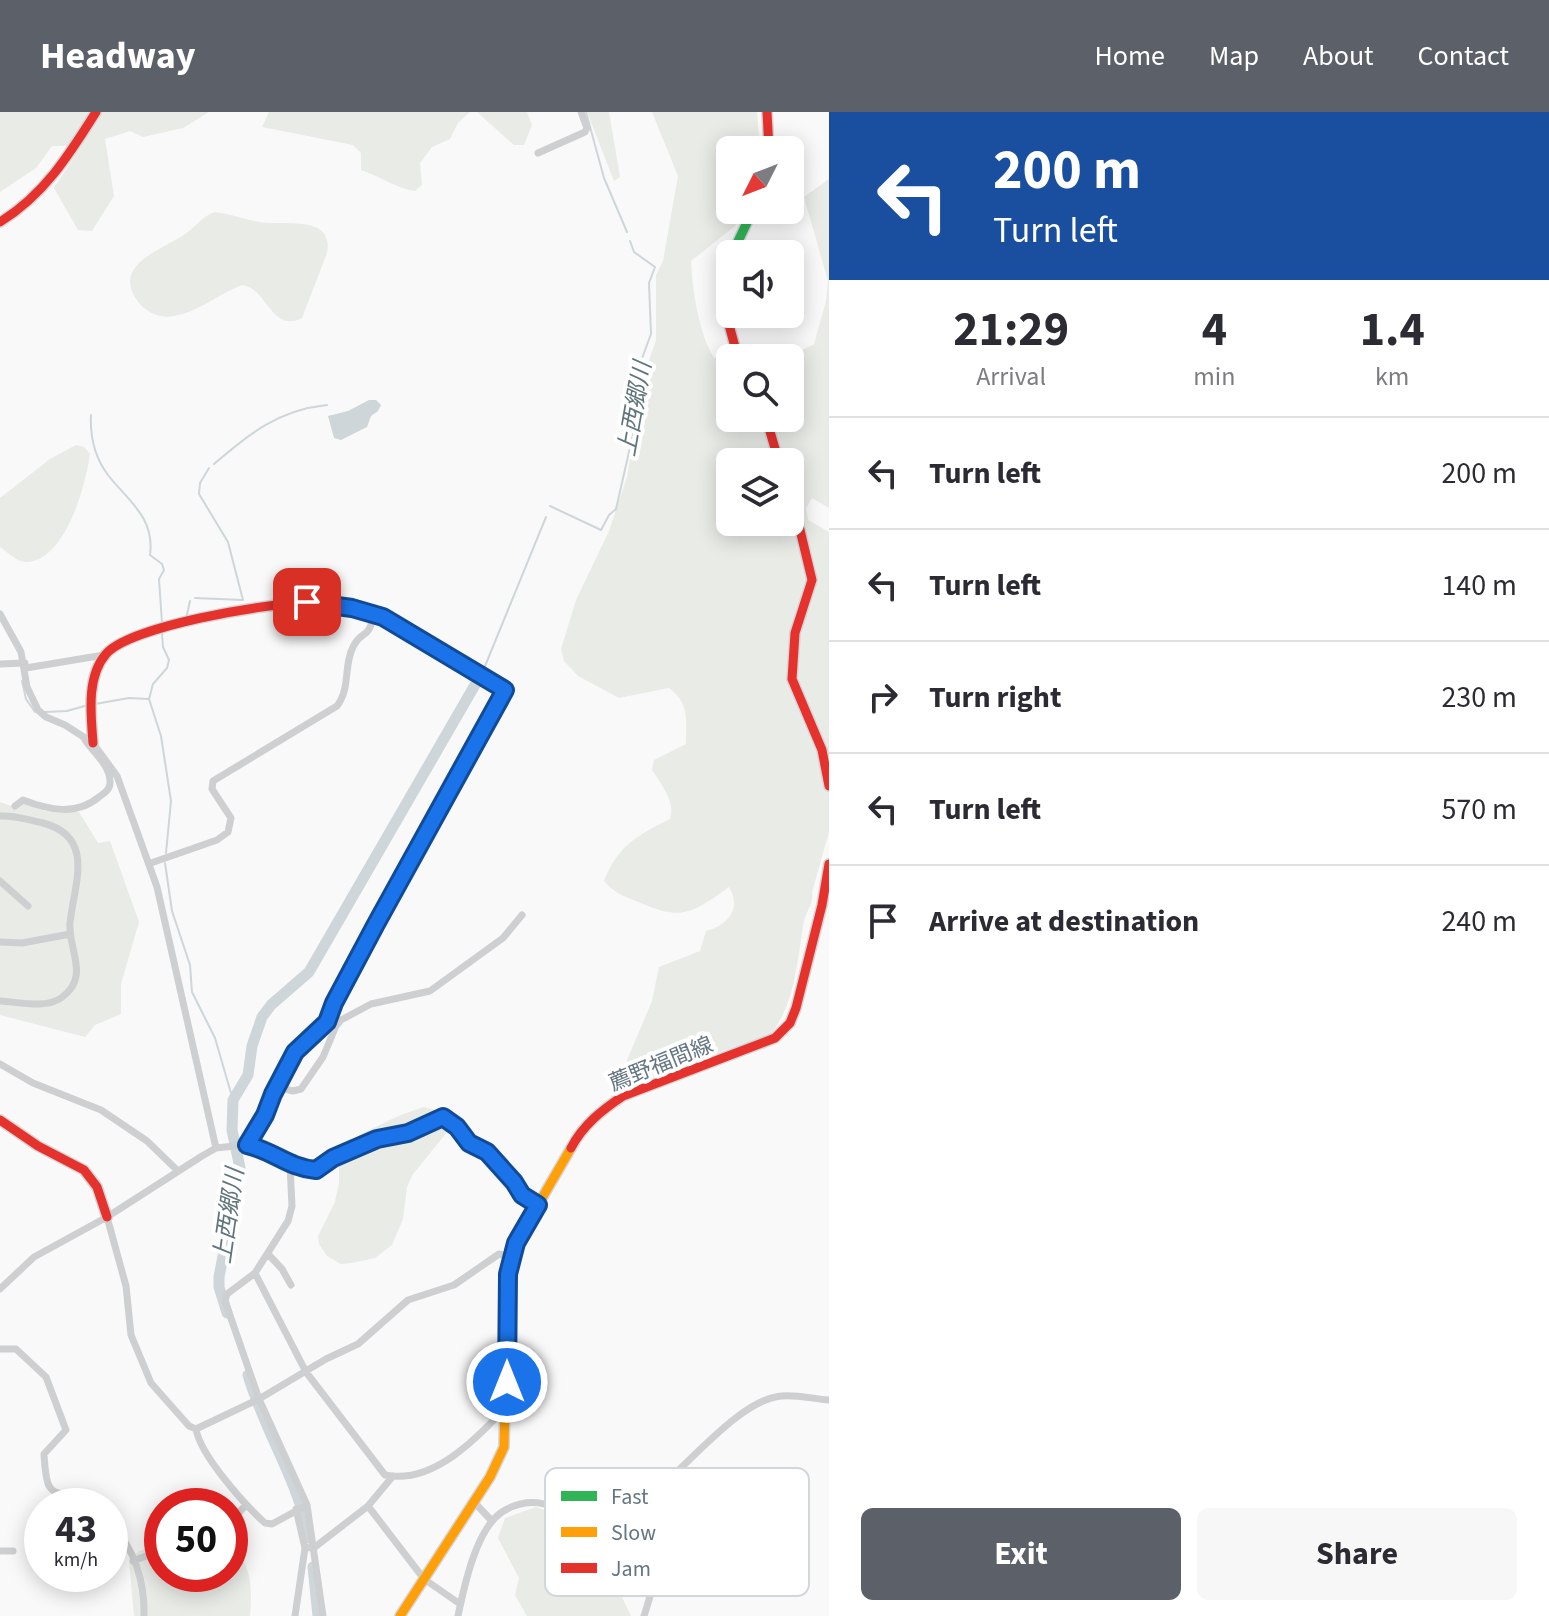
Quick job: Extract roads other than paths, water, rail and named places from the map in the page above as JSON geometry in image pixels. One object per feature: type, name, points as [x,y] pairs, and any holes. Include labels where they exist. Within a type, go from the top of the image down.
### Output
[{"type":"main road","points":[[0,222],[29,203],[52,179],[96,112]]},
{"type":"main road","points":[[767,112],[768,136]]},
{"type":"main road","points":[[801,536],[812,580],[795,633],[792,679],[822,750],[829,786]]},
{"type":"main road","points":[[93,743],[93,688],[104,655],[154,630],[243,608],[307,602],[374,614],[397,624],[505,690],[376,924],[327,1022],[295,1052],[265,1115],[241,1146]]},
{"type":"main road","name":"薦野福間線","points":[[400,1616],[494,1470],[504,1447],[508,1274],[511,1257],[538,1205],[578,1135],[609,1104],[775,1038],[790,1023],[822,905],[829,864]]},
{"type":"main road","points":[[0,1120],[38,1146],[84,1170],[97,1187],[107,1217]]},
{"type":"street","points":[[538,153],[585,132],[587,128],[581,112]]},
{"type":"street","points":[[0,614],[18,643],[26,665],[27,687],[41,712],[93,743],[117,776],[151,863],[216,1148]]},
{"type":"street","points":[[151,863],[217,840],[228,832],[231,818],[212,789],[213,781],[337,706],[344,695],[352,650],[370,630],[374,614]]},
{"type":"street","points":[[0,664],[26,665],[104,655]]},
{"type":"street","points":[[15,806],[23,800],[47,809],[83,808],[108,790],[107,771],[81,735]]},
{"type":"street","points":[[0,816],[16,816],[49,825],[64,833],[71,841],[79,864],[70,934],[78,966],[70,990],[47,1003],[0,1001]]},
{"type":"street","points":[[0,881],[28,906]]},
{"type":"street","points":[[277,1087],[293,1091],[301,1089],[323,1057],[341,1020],[371,1004],[430,991],[503,938],[522,915]]},
{"type":"street","points":[[0,942],[22,943],[70,934]]},
{"type":"street","points":[[0,1064],[33,1083],[101,1110],[147,1141],[178,1171]]},
{"type":"street","points":[[0,1289],[34,1257],[107,1217],[216,1148],[241,1146],[274,1154],[290,1165],[316,1170],[333,1158],[377,1139],[408,1133],[443,1117],[457,1127],[469,1143],[487,1152],[522,1195],[538,1205]]},
{"type":"street","points":[[290,1165],[292,1206],[283,1231],[255,1273],[227,1294],[225,1301],[256,1400],[302,1507],[323,1616]]},
{"type":"street","points":[[107,1217],[126,1286],[128,1325],[146,1372],[163,1397],[189,1426],[196,1429],[256,1400],[369,1337],[408,1300],[454,1285],[499,1254],[511,1257]]},
{"type":"street","points":[[268,1254],[291,1285]]},
{"type":"street","points":[[0,1273],[8,1281]]},
{"type":"street","points":[[255,1273],[306,1372],[382,1472],[393,1476],[429,1470],[486,1427],[507,1406]]},
{"type":"street","points":[[0,1349],[16,1349],[46,1377],[66,1430],[44,1454],[50,1488]]},
{"type":"street","points":[[681,1468],[749,1408],[763,1400],[779,1396],[829,1400]]},
{"type":"street","points":[[196,1429],[210,1457],[233,1488]]},
{"type":"street","points":[[295,1616],[310,1547],[368,1506],[393,1476]]},
{"type":"street","points":[[474,1502],[491,1520]]},
{"type":"street","points":[[458,1616],[476,1551],[491,1520],[519,1504],[545,1503]]},
{"type":"street","points":[[368,1506],[424,1579],[460,1604]]},
{"type":"street","points":[[248,1507],[265,1523],[272,1524],[302,1507]]},
{"type":"street","points":[[0,1551],[13,1551]]},
{"type":"street","points":[[128,1551],[142,1578],[144,1616]]},
{"type":"street","points":[[133,1561],[144,1557]]},
{"type":"street","points":[[644,1616],[650,1596]]},
{"type":"waterway","name":"上西郷川","points":[[586,112],[604,178],[627,232]]},
{"type":"waterway","name":"上西郷川","points":[[550,506],[601,530],[616,509],[637,417],[640,396],[638,369],[651,334],[649,283],[655,267],[634,252],[630,241]]},
{"type":"waterway","points":[[214,464],[265,425],[294,412],[327,405]]},
{"type":"waterway","points":[[91,415],[91,431],[100,461],[138,510],[148,530],[150,555],[162,564],[164,570],[159,579],[162,623]]},
{"type":"waterway","points":[[195,598],[243,600],[228,542],[199,494],[200,483],[209,468]]},
{"type":"waterway","name":"上西郷川","points":[[483,671],[546,517]]},
{"type":"waterway","points":[[186,619],[190,601]]},
{"type":"waterway","points":[[162,634],[163,647],[169,660],[167,668],[153,684],[149,699],[161,736],[171,801],[166,853]]},
{"type":"waterway","name":"上西郷川","points":[[227,1313],[219,1277],[240,1168],[232,1130],[233,1100],[248,1075],[252,1046],[262,1017],[271,1005],[309,972],[479,678]]},
{"type":"waterway","points":[[22,681],[26,699],[35,712]]},
{"type":"waterway","points":[[95,704],[129,698],[148,699]]},
{"type":"waterway","points":[[45,712],[67,711],[88,705]]},
{"type":"waterway","points":[[165,863],[172,911],[190,965],[192,992],[215,1038],[233,1100]]},
{"type":"waterway","name":"上西郷川","points":[[248,1375],[298,1497],[309,1538]]},
{"type":"waterway","name":"上西郷川","points":[[313,1567],[318,1616]]}]
